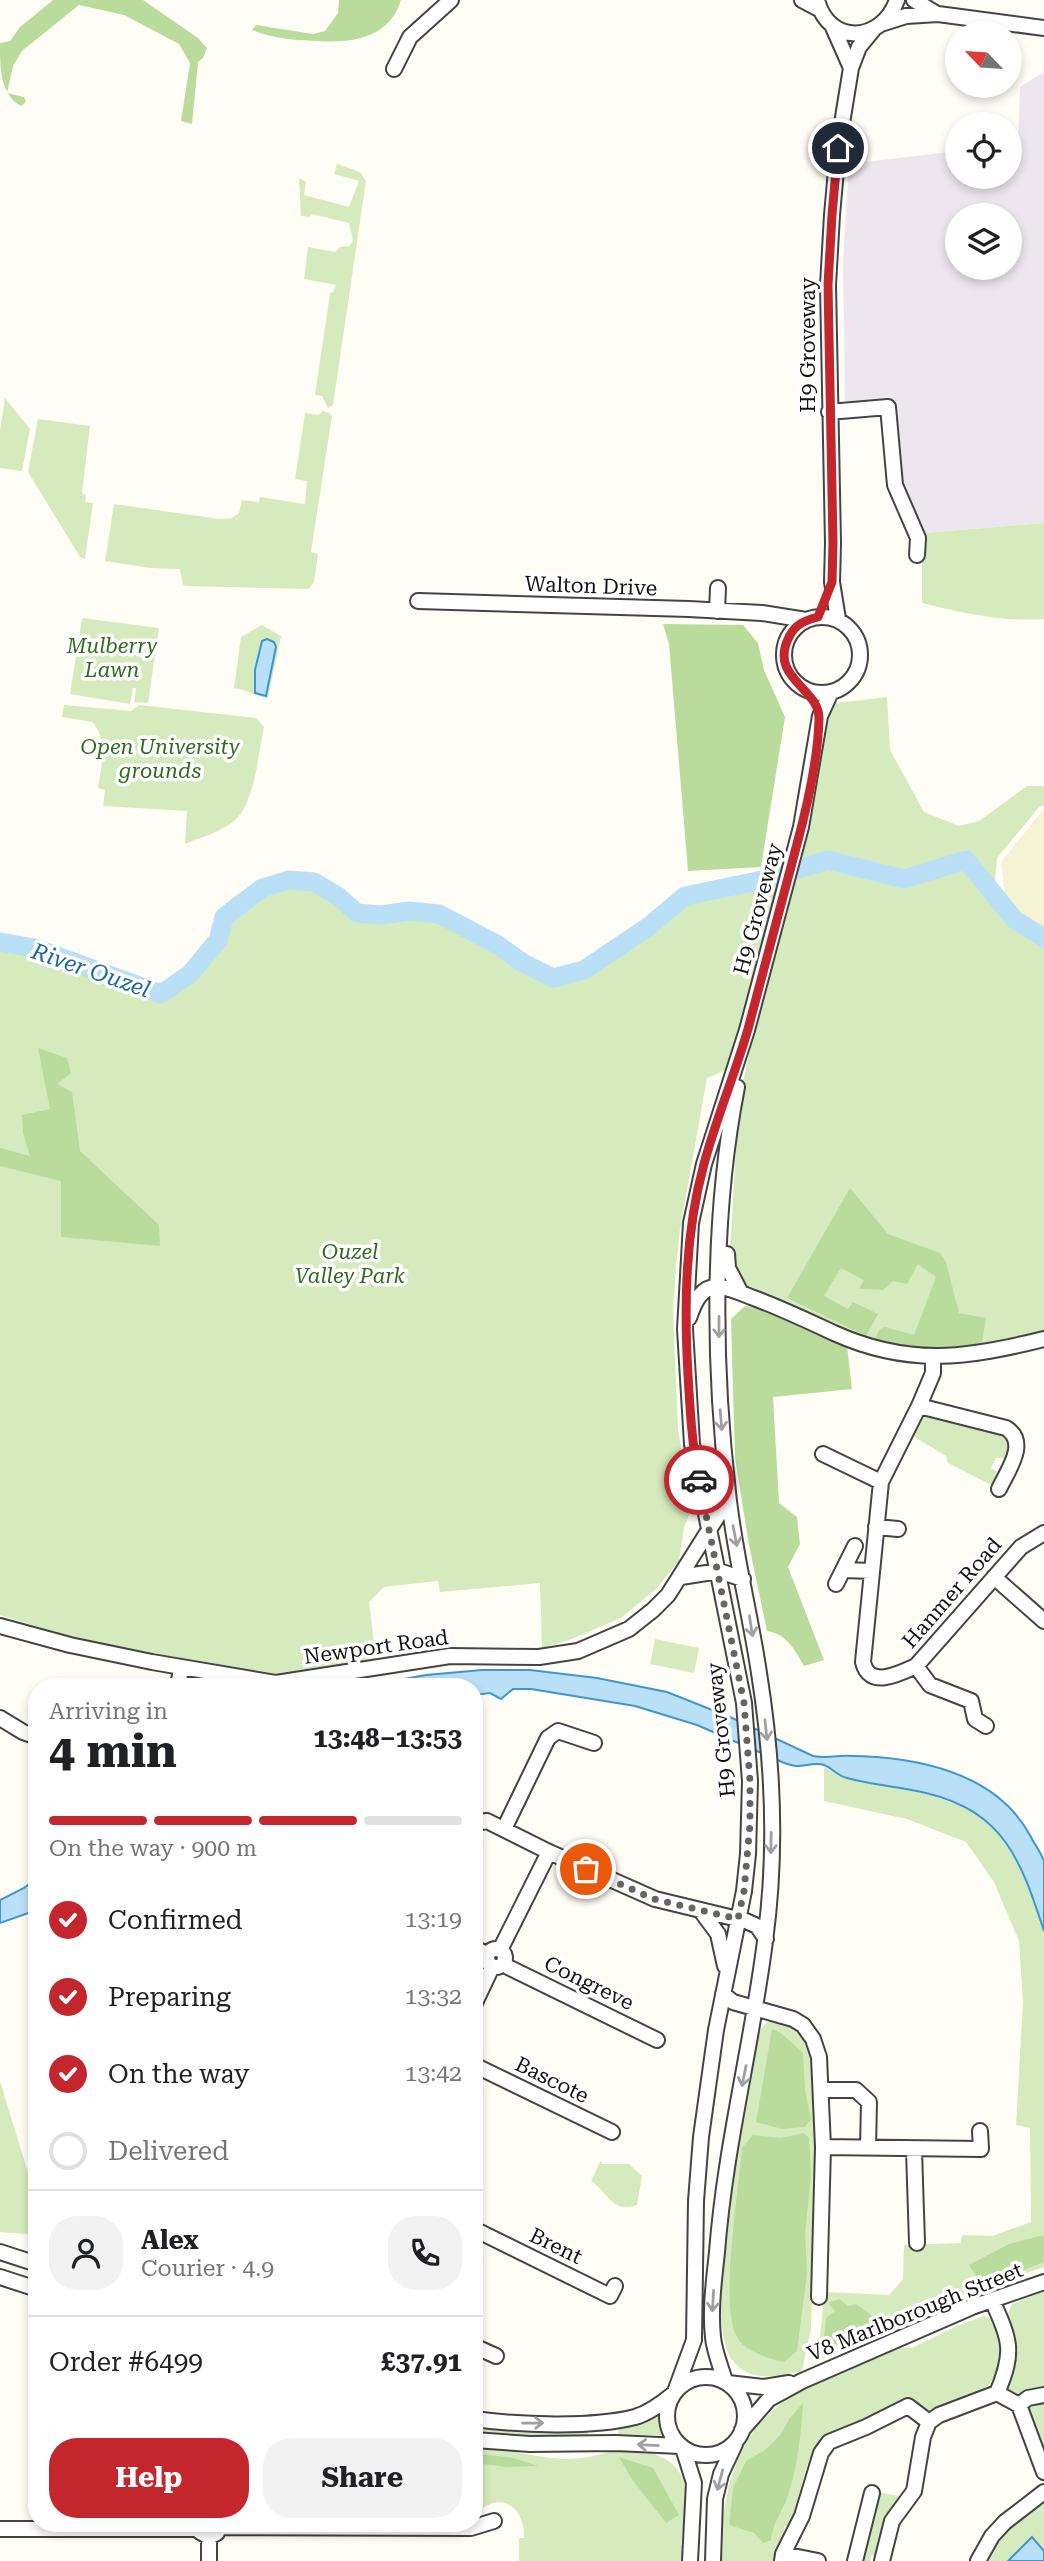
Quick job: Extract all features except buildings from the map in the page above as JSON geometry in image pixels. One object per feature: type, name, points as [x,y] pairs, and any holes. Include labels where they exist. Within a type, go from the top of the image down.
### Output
[{"type":"street","points":[[424,23],[434,0]]},
{"type":"street","points":[[394,69],[410,37],[452,0]]},
{"type":"street","points":[[802,0],[818,4],[832,25],[851,68]]},
{"type":"street","name":"H9 Groveway","points":[[838,620],[832,582],[828,285],[838,148],[851,68],[859,47],[892,13],[897,0]]},
{"type":"street","points":[[914,0],[938,14]]},
{"type":"street","points":[[832,25],[852,33],[878,27],[905,16],[938,14],[1044,29]]},
{"type":"street","points":[[829,412],[888,407],[895,485],[918,538],[918,555]]},
{"type":"street","name":"H9 Groveway","points":[[812,618],[832,582]]},
{"type":"street","points":[[717,611],[718,588]]},
{"type":"street","name":"Walton Drive","points":[[418,601],[717,611],[812,618]]},
{"type":"street","points":[[762,613],[778,626],[786,643]]},
{"type":"street","points":[[812,618],[838,620],[853,632],[858,640],[860,661],[850,681],[831,692],[804,689],[794,681],[787,670],[784,657],[786,643],[792,632],[812,618]]},
{"type":"street","points":[[804,689],[820,716]]},
{"type":"street","name":"H9 Groveway","points":[[728,1947],[742,1920],[748,1854],[750,1781],[744,1703],[692,1444],[685,1329],[691,1223],[704,1164],[747,1030],[801,827],[820,716],[831,692]]},
{"type":"street","name":"H9 Groveway","points":[[726,2382],[713,2340],[713,2302],[721,2200],[750,2007],[760,1977],[769,1897],[770,1789],[767,1738],[759,1672],[728,1493],[715,1293],[726,1169],[747,1030]]},
{"type":"street","points":[[726,1169],[730,1197],[727,1256],[729,1269],[747,1295]]},
{"type":"street","points":[[688,1269],[715,1293]]},
{"type":"street","points":[[685,1329],[693,1307],[715,1293],[747,1295],[765,1300],[836,1334],[900,1353],[933,1357],[979,1354],[1044,1339]]},
{"type":"street","name":"Hanmer Road","points":[[933,1357],[933,1373],[880,1482],[863,1662],[865,1670],[870,1675],[881,1678],[916,1666],[1021,1547],[1044,1533]]},
{"type":"street","points":[[919,1406],[1006,1428],[1013,1433],[1017,1440],[1016,1451],[999,1489]]},
{"type":"street","points":[[823,1454],[880,1482]]},
{"type":"street","name":"Newport Road","points":[[308,1678],[450,1656],[539,1657],[578,1651],[629,1629],[687,1577],[709,1529],[724,1506],[728,1493]]},
{"type":"street","points":[[876,1527],[898,1529]]},
{"type":"street","points":[[835,1584],[855,1546]]},
{"type":"street","points":[[843,1570],[872,1572]]},
{"type":"street","points":[[687,1577],[719,1571],[743,1579]]},
{"type":"street","points":[[687,1577],[712,1588],[724,1601]]},
{"type":"street","points":[[994,1577],[1044,1621]]},
{"type":"street","name":"Newport Road","points":[[0,1626],[70,1645],[244,1678]]},
{"type":"street","points":[[916,1666],[930,1685],[971,1701],[975,1719],[986,1726]]},
{"type":"street","points":[[179,1678],[181,1668]]},
{"type":"street","points":[[0,1718],[28,1734]]},
{"type":"street","points":[[503,1829],[545,1753],[548,1738],[558,1731],[594,1743]]},
{"type":"street","points":[[483,1822],[487,1821],[632,1890],[757,1926],[765,1942]]},
{"type":"street","points":[[483,1980],[492,1956],[549,1852]]},
{"type":"street","points":[[742,1920],[760,1913],[769,1897]]},
{"type":"street","points":[[691,2557],[694,2483],[682,2447],[669,2431],[668,2402],[675,2392],[694,2340],[697,2182],[705,2100],[725,1988],[728,1947],[701,1911]]},
{"type":"street","name":"Congreve","points":[[492,1956],[508,1967],[657,2040]]},
{"type":"street","points":[[725,1988],[727,1998],[793,2019],[803,2025],[813,2039],[819,2057],[823,2147],[819,2297]]},
{"type":"street","points":[[716,2030],[731,2011],[750,2007]]},
{"type":"street","name":"Bascote","points":[[483,2069],[612,2132]]},
{"type":"street","points":[[821,2090],[856,2090],[869,2102],[868,2148]]},
{"type":"street","points":[[823,2147],[981,2149],[980,2131]]},
{"type":"street","points":[[914,2150],[917,2243]]},
{"type":"street","name":"Brent","points":[[483,2233],[610,2296],[615,2286]]},
{"type":"street","points":[[0,2252],[28,2261]]},
{"type":"street","points":[[0,2277],[28,2286]]},
{"type":"street","name":"V8 Marlborough Street","points":[[740,2435],[769,2399],[802,2381],[992,2300],[1044,2282]]},
{"type":"street","points":[[882,2561],[892,2521],[914,2491],[923,2437],[929,2423],[939,2416],[996,2393],[1005,2372],[1010,2352],[1005,2329],[992,2300]]},
{"type":"street","points":[[483,2350],[496,2356]]},
{"type":"street","points":[[483,2420],[510,2424],[617,2420],[638,2416],[659,2406],[687,2381],[712,2377],[726,2382],[741,2399],[745,2419],[721,2474],[715,2499],[713,2556]]},
{"type":"street","name":"V8 Marlborough Street","points":[[726,2382],[764,2386],[802,2381]]},
{"type":"street","points":[[996,2393],[1019,2405],[1044,2472]]},
{"type":"street","points":[[1019,2405],[1027,2398],[1044,2395]]},
{"type":"street","points":[[818,2561],[782,2557],[799,2525],[821,2453],[828,2442],[908,2406],[929,2423]]},
{"type":"street","points":[[483,2441],[682,2447],[692,2452],[711,2455],[721,2452],[740,2435]]},
{"type":"street","points":[[978,2561],[992,2536],[1005,2522],[1044,2492]]},
{"type":"street","points":[[855,2561],[872,2493]]},
{"type":"street","points":[[483,2524],[494,2521]]},
{"type":"street","points":[[0,2529],[28,2529]]},
{"type":"street","points":[[209,2532],[209,2561]]},
{"type":"shaded area","points":[[1044,72],[1044,523],[922,533],[900,485],[891,401],[845,402],[843,261],[849,164],[945,152],[945,189],[1022,189],[1022,112],[1019,112],[1022,86]]},
{"type":"shaded area","points":[[1043,810],[1044,930],[1020,914],[1005,896],[1001,862]]},
{"type":"green space","points":[[53,0],[143,0],[198,38],[207,48],[198,62],[192,124],[181,121],[190,63],[179,44],[124,15],[79,5],[22,51],[13,66],[7,92],[1,71],[0,43],[10,41],[20,27]]},
{"type":"green space","points":[[339,0],[401,0],[388,23],[368,36],[356,39],[292,39],[252,30],[256,25],[313,34],[325,31],[338,13]]},
{"type":"green space","points":[[8,93],[24,97],[26,102],[21,106]]},
{"type":"green space","points":[[337,164],[360,172],[366,181],[333,405],[328,408],[322,396],[315,395],[330,293],[336,285],[304,279],[308,247],[335,252],[340,247],[350,246],[353,240],[349,223],[311,214],[310,217],[301,216],[299,178],[306,182],[304,195],[349,207],[359,181],[334,174]]},
{"type":"green space","points":[[5,398],[30,429],[22,471],[0,468],[0,430]]},
{"type":"green space","points":[[323,411],[332,416],[311,552],[318,554],[314,582],[309,589],[188,586],[183,585],[180,569],[150,568],[105,561],[114,504],[220,519],[232,518],[239,513],[242,500],[259,502],[260,497],[305,504],[307,481],[295,479],[305,413],[318,415]]},
{"type":"green space","points":[[38,419],[90,426],[82,493],[86,495],[85,502],[93,503],[85,559],[80,557],[28,472]]},
{"type":"green space","points":[[1044,523],[1044,619],[997,618],[922,603],[922,533]]},
{"type":"green space","name":"Mulberry Lawn","points":[[82,618],[159,628],[148,703],[134,702],[136,688],[133,688],[130,704],[70,694]]},
{"type":"green space","points":[[663,624],[743,625],[758,643],[764,670],[785,717],[761,867],[688,871],[669,644]]},
{"type":"green space","points":[[262,625],[281,636],[268,698],[234,688],[241,637]]},
{"type":"green space","name":"Ouzel Valley Park","points":[[887,697],[890,750],[924,812],[959,826],[979,821],[1027,786],[1044,786],[1044,806],[1040,806],[997,858],[995,879],[1000,903],[1015,920],[1044,938],[1044,1339],[1023,1345],[900,1353],[753,1298],[735,1269],[730,1250],[739,1101],[783,895],[775,896],[728,1069],[707,1078],[680,1229],[673,1311],[678,1428],[690,1512],[684,1528],[679,1561],[656,1589],[621,1618],[569,1640],[542,1648],[540,1583],[440,1592],[438,1581],[384,1587],[369,1602],[376,1659],[274,1676],[154,1658],[89,1643],[0,1615],[0,942],[35,948],[161,994],[190,974],[218,940],[224,917],[254,891],[289,880],[314,882],[339,897],[357,913],[381,915],[409,911],[439,914],[498,945],[523,963],[553,977],[584,970],[648,927],[685,896],[789,872],[820,716],[837,703]]},
{"type":"green space","name":"Open University grounds","points":[[64,705],[131,711],[139,705],[256,718],[264,727],[251,790],[242,812],[224,828],[185,844],[187,811],[103,806],[105,790],[98,788],[102,762],[101,737],[92,722],[62,717]]},
{"type":"green space","points":[[38,1048],[67,1058],[71,1073],[57,1084],[72,1092],[80,1151],[159,1225],[160,1246],[61,1237],[61,1181],[0,1166],[0,1148],[30,1156],[23,1133],[22,1115],[50,1109]]},
{"type":"green space","points":[[850,1188],[888,1234],[940,1253],[946,1262],[959,1313],[986,1318],[982,1342],[955,1348],[929,1348],[875,1338],[880,1329],[885,1327],[914,1335],[936,1277],[918,1264],[907,1284],[893,1281],[883,1290],[859,1289],[864,1280],[841,1268],[824,1296],[848,1309],[853,1302],[878,1314],[866,1336],[787,1298]]},
{"type":"green space","points":[[745,1306],[770,1310],[847,1346],[852,1389],[773,1397],[779,1503],[797,1517],[800,1544],[788,1567],[824,1660],[804,1666],[785,1639],[767,1631],[749,1545],[735,1458],[731,1319]]},
{"type":"green space","points":[[924,1414],[1003,1432],[1011,1443],[1004,1458],[996,1458],[991,1468],[999,1473],[993,1486],[948,1463],[946,1456],[913,1436]]},
{"type":"green space","points":[[655,1639],[699,1648],[694,1673],[650,1664]]},
{"type":"green space","points":[[824,1767],[844,1778],[928,1794],[969,1809],[984,1818],[1000,1834],[1012,1850],[1024,1875],[1044,1931],[1044,2267],[928,2307],[817,2361],[825,2292],[889,2295],[903,2279],[904,2245],[961,2243],[962,2235],[992,2236],[1031,2222],[1030,2128],[1016,2125],[1023,2002],[1019,1941],[994,1882],[966,1842],[907,1819],[824,1801]]},
{"type":"green space","points":[[773,2019],[795,2025],[809,2044],[814,2060],[816,2143],[811,2329],[802,2371],[766,2376],[748,2373],[733,2361],[724,2337],[721,2299],[729,2202],[745,2103],[759,2032]]},
{"type":"green space","points":[[772,2029],[781,2033],[803,2053],[805,2090],[811,2119],[805,2127],[782,2129],[756,2122]]},
{"type":"green space","points":[[0,2081],[28,2173],[28,2234],[0,2232]]},
{"type":"green space","points":[[804,2133],[809,2138],[811,2176],[805,2234],[807,2274],[797,2351],[784,2362],[751,2350],[737,2337],[730,2301],[732,2246],[742,2148],[753,2135],[781,2138]]},
{"type":"green space","points":[[601,2160],[602,2164],[629,2164],[642,2176],[637,2205],[622,2207],[616,2204],[591,2181]]},
{"type":"green space","points":[[1044,2235],[1044,2262],[987,2279],[978,2279],[969,2265],[1009,2244]]},
{"type":"green space","points":[[1044,2291],[1044,2457],[1027,2407],[1008,2390],[1006,2382],[1018,2350],[1007,2316],[1012,2304]]},
{"type":"green space","points":[[839,2299],[848,2306],[856,2304],[881,2325],[854,2332],[844,2340],[823,2348],[826,2318],[835,2311],[828,2303]]},
{"type":"green space","points":[[984,2316],[997,2321],[1001,2338],[1000,2363],[988,2385],[968,2400],[943,2410],[930,2413],[911,2402],[849,2425],[845,2432],[826,2439],[814,2450],[810,2459],[792,2525],[785,2526],[776,2561],[722,2561],[723,2515],[729,2485],[739,2456],[757,2425],[802,2387],[891,2347],[912,2348]]},
{"type":"green space","points":[[803,2403],[791,2484],[773,2528],[771,2540],[763,2543],[754,2533],[729,2525],[733,2488],[746,2461],[765,2450],[781,2434],[789,2419]]},
{"type":"green space","points":[[660,2415],[663,2435],[618,2435],[619,2426]]},
{"type":"green space","points":[[483,2423],[588,2429],[588,2437],[518,2439],[483,2435]]},
{"type":"green space","points":[[483,2447],[564,2459],[628,2448],[645,2451],[671,2463],[683,2478],[687,2499],[687,2523],[683,2528],[681,2545],[687,2550],[686,2561],[519,2561],[519,2538],[524,2538],[520,2516],[508,2504],[492,2504],[483,2508]]},
{"type":"green space","points":[[483,2454],[513,2458],[539,2466],[483,2464]]},
{"type":"green space","points":[[619,2457],[653,2468],[679,2515],[666,2523],[631,2478]]},
{"type":"green space","points":[[874,2491],[903,2497],[885,2515],[875,2556],[871,2556],[870,2561],[857,2561]]},
{"type":"green space","points":[[1044,2501],[1044,2561],[985,2561],[1002,2535]]},
{"type":"sand","points":[[254,885],[259,892],[234,913],[226,933],[213,930],[219,913],[227,902]]},
{"type":"water","points":[[267,639],[274,642],[276,647],[266,696],[255,693],[255,670],[262,641]]},
{"type":"water","points":[[482,1670],[530,1670],[597,1678],[667,1692],[730,1717],[813,1756],[877,1757],[945,1769],[985,1788],[1003,1801],[1031,1837],[1044,1861],[1044,1931],[1027,1883],[1006,1843],[975,1813],[953,1802],[926,1793],[847,1778],[821,1764],[790,1765],[697,1725],[635,1706],[531,1689],[513,1689],[501,1699],[490,1693],[483,1694],[483,1678],[410,1678]]},
{"type":"water","points":[[28,1885],[28,1913],[0,1923],[0,1900]]},
{"type":"water","points":[[1032,2537],[1044,2551],[1044,2561],[1008,2561]]},
{"type":"waterway","name":"River Ouzel","points":[[0,942],[35,948],[161,994],[190,974],[218,940],[224,917],[262,888],[289,880],[314,882],[339,897],[357,913],[381,915],[409,911],[439,914],[553,978],[584,970],[648,927],[685,896],[762,880],[828,860],[904,879],[966,860],[1015,920],[1044,938]]},
{"type":"way so far","points":[[586,1869],[654,1899],[738,1919],[744,1891],[750,1824],[750,1781],[744,1703],[699,1480]]},
{"type":"route","points":[[699,1480],[692,1444],[685,1329],[691,1223],[704,1164],[747,1030],[801,827],[820,716],[804,689],[794,681],[787,670],[784,657],[786,643],[796,626],[818,617],[832,582],[828,285],[838,148]]}]
